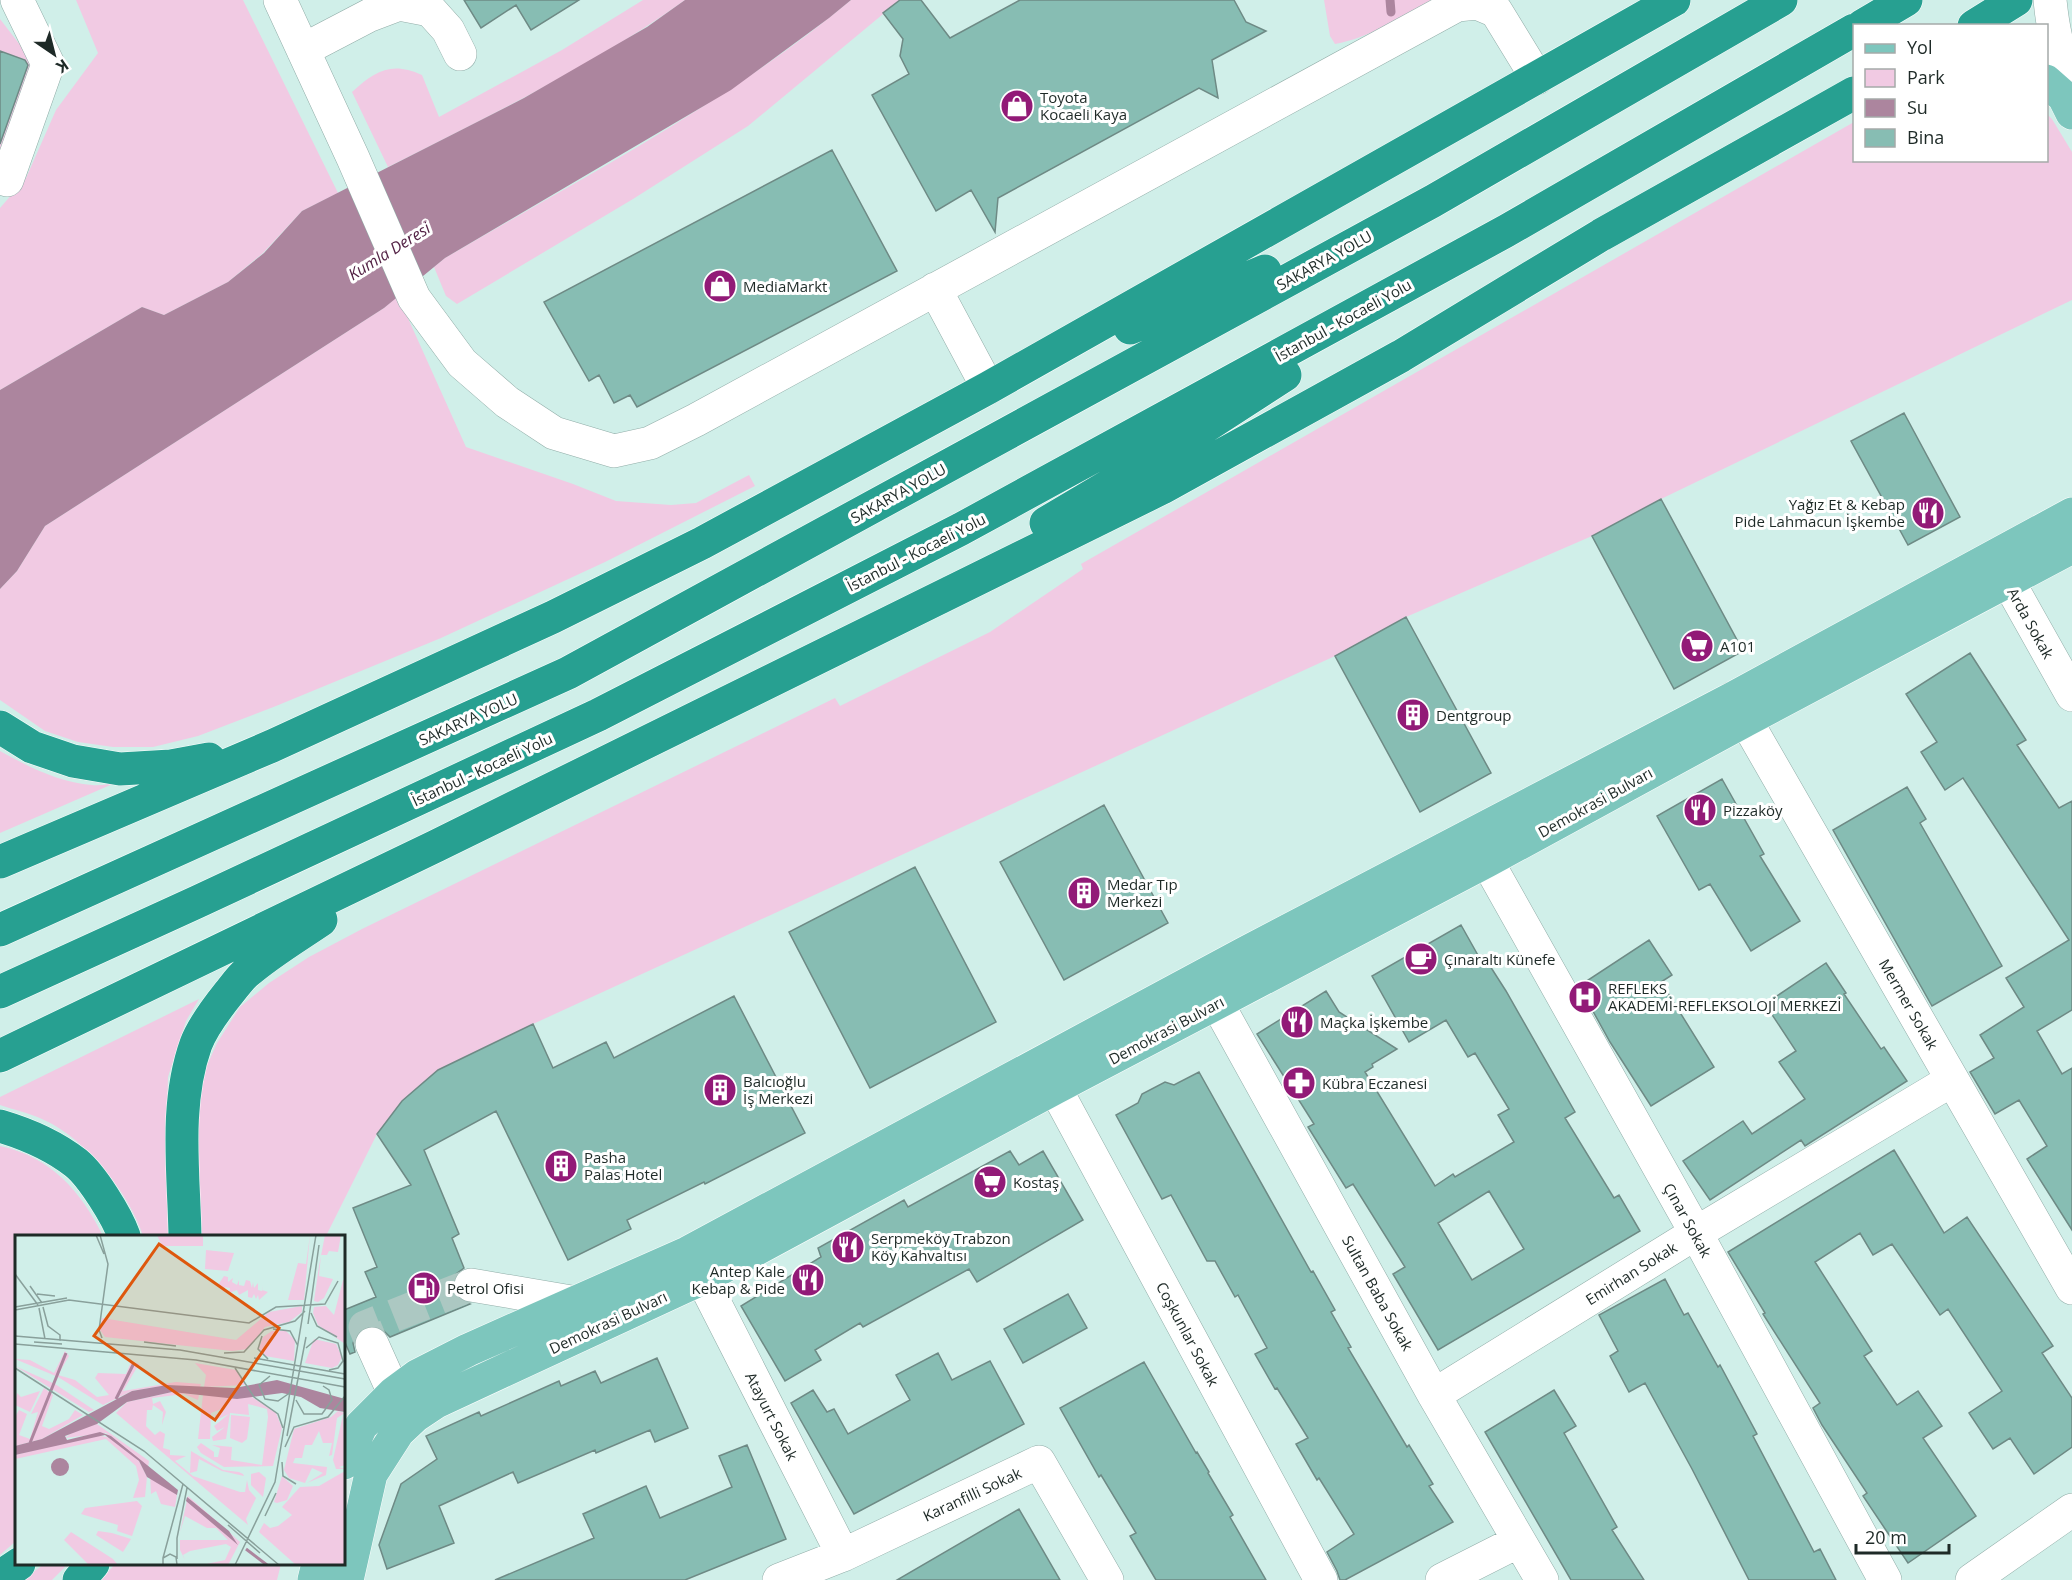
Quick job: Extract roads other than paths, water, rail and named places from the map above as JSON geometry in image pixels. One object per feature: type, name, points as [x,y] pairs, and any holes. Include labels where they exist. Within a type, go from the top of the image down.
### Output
[{"type":"highway","points":[[0,862],[272,746],[553,616],[702,543],[988,388],[1674,0]]},
{"type":"highway","points":[[1865,24],[1906,0]]},
{"type":"highway","points":[[1977,24],[2016,0]]},
{"type":"highway","name":"SAKARYA YOLU","points":[[0,930],[568,673],[1433,201],[1776,3]]},
{"type":"highway","name":"İstanbul - Kocaeli Yolu","points":[[0,992],[598,715],[961,529],[1506,231],[1853,31]]},
{"type":"highway","points":[[0,1056],[436,846],[1162,488],[1401,356],[1601,235],[1853,94]]},
{"type":"highway","points":[[988,388],[1433,201]]},
{"type":"highway","points":[[820,657],[1166,452],[1506,231]]},
{"type":"highway","points":[[0,727],[32,747],[73,761],[120,769],[171,766],[272,746]]},
{"type":"highway","points":[[185,1235],[183,1140],[185,1093],[196,1043],[208,1020],[244,975],[276,950],[436,846]]},
{"type":"highway","points":[[0,1126],[25,1133],[77,1164],[110,1207],[124,1235]]},
{"type":"highway","points":[[0,1577],[15,1565]]},
{"type":"highway","points":[[79,1580],[91,1565]]},
{"type":"main road","points":[[2048,83],[2064,97],[2072,113]]},
{"type":"main road","name":"Demokrasi Bulvarı","points":[[347,1580],[371,1474],[398,1432],[415,1416],[436,1402],[2002,568],[2072,514]]},
{"type":"main road","name":"Demokrasi Bulvarı","points":[[2002,568],[2072,547]]},
{"type":"main road","name":"Demokrasi Bulvarı","points":[[345,1461],[362,1426],[394,1393],[417,1376],[447,1360],[577,1303],[694,1266]]},
{"type":"main road","points":[[314,1580],[318,1565]]},
{"type":"street","points":[[7,180],[48,64],[17,0]]},
{"type":"street","points":[[280,0],[414,298],[462,363],[507,402],[554,433],[614,451],[650,443],[696,420],[1457,5],[1477,3],[1496,11],[1537,78]]},
{"type":"street","points":[[2050,0],[2063,62],[2072,78]]},
{"type":"street","points":[[303,50],[370,15],[399,4],[430,10],[448,30],[460,54]]},
{"type":"street","points":[[935,289],[988,388]]},
{"type":"street","name":"Arda Sokak","points":[[2002,568],[2072,695]]},
{"type":"street","name":"Mermer Sokak","points":[[1739,709],[2072,1288]]},
{"type":"street","name":"Çınar Sokak","points":[[1481,847],[1696,1233],[1885,1580]]},
{"type":"street","name":"Sultan Baba Sokak","points":[[1211,990],[1434,1395],[1542,1580]]},
{"type":"street","name":"Coşkunlar Sokak","points":[[1049,1075],[1321,1580]]},
{"type":"street","name":"Emirhan Sokak","points":[[1434,1395],[1696,1233],[1953,1080]]},
{"type":"street","name":"Atayurt Sokak","points":[[694,1266],[843,1555]]},
{"type":"street","points":[[471,1285],[577,1303]]},
{"type":"street","points":[[372,1344],[394,1393]]},
{"type":"street","name":"Karanfilli Sokak","points":[[779,1580],[843,1555],[1039,1462],[1107,1580]]},
{"type":"street","points":[[1972,1580],[2072,1510]]},
{"type":"street","points":[[1442,1580],[1519,1541]]},
{"type":"water","name":"Kumla Deresi","points":[[685,0],[851,0],[731,90],[445,258],[384,308],[45,526],[17,571],[0,589],[0,390],[142,307],[164,315],[228,282],[264,253],[302,211],[524,98],[647,27]]},
{"type":"waterway","points":[[1390,0],[1391,12]]},
{"type":"tunnel","points":[[372,1344],[365,1327],[471,1285]]},
{"type":"place","name":"Toyota Kocaeli Kaya","points":[[1017,106]]},
{"type":"place","name":"MediaMarkt","points":[[720,286]]},
{"type":"place","name":"Yağız Et & Kebap Pide Lahmacun İşkembe","points":[[1928,513]]},
{"type":"place","name":"A101","points":[[1697,646]]},
{"type":"place","name":"Dentgroup","points":[[1413,715]]},
{"type":"place","name":"Pizzaköy","points":[[1700,810]]},
{"type":"place","name":"Medar Tıp Merkezi","points":[[1084,893]]},
{"type":"place","name":"Çınaraltı Künefe","points":[[1421,959]]},
{"type":"place","name":"REFLEKS AKADEMİ-REFLEKSOLOJİ MERKEZİ","points":[[1585,997]]},
{"type":"place","name":"Maçka İşkembe","points":[[1297,1022]]},
{"type":"place","name":"Kübra Eczanesi","points":[[1299,1083]]},
{"type":"place","name":"Balcıoğlu İş Merkezi","points":[[720,1090]]},
{"type":"place","name":"Pasha Palas Hotel","points":[[561,1166]]},
{"type":"place","name":"Kostaş","points":[[990,1182]]},
{"type":"place","name":"Serpmeköy Trabzon Köy Kahvaltısı","points":[[848,1247]]},
{"type":"place","name":"Antep Kale Kebap & Pide","points":[[808,1280]]},
{"type":"place","name":"Petrol Ofisi","points":[[424,1288]]}]
